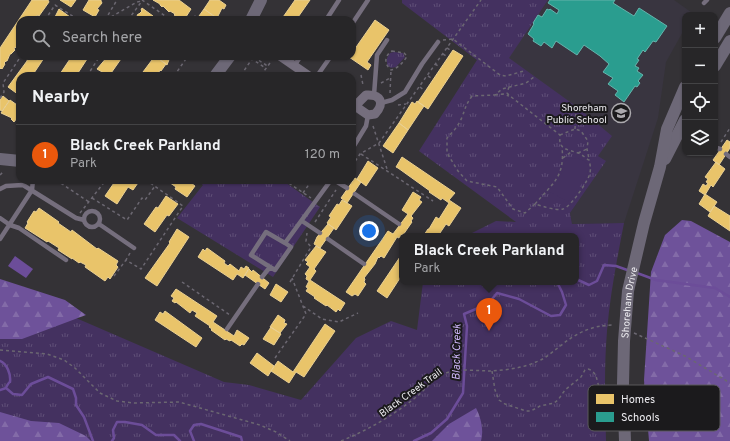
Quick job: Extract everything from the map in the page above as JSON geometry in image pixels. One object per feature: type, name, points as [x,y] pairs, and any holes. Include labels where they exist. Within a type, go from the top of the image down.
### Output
[{"type":"street","points":[[253,16],[261,0]]},
{"type":"street","points":[[718,33],[730,14]]},
{"type":"street","points":[[718,61],[730,41]]},
{"type":"street","points":[[218,72],[227,60]]},
{"type":"street","points":[[286,60],[303,72]]},
{"type":"street","name":"Shoreham Drive","points":[[623,385],[624,341],[628,291],[644,222],[660,167],[667,129],[682,94]]},
{"type":"street","points":[[356,103],[366,95],[374,95],[381,103],[380,108],[375,114],[368,115],[356,106]]},
{"type":"street","name":"Shoreham Drive","points":[[660,167],[682,126]]},
{"type":"street","points":[[0,159],[16,161]]},
{"type":"street","name":"Shoreham Drive","points":[[625,431],[625,441]]},
{"type":"lane","points":[[329,16],[339,0]]},
{"type":"lane","points":[[356,18],[368,0]]},
{"type":"lane","points":[[374,95],[376,83],[376,63],[378,55],[387,40]]},
{"type":"lane","points":[[381,103],[392,100],[405,92],[422,64],[438,42]]},
{"type":"lane","points":[[294,66],[298,60]]},
{"type":"lane","points":[[320,72],[328,60]]},
{"type":"lane","points":[[356,142],[366,126],[368,115]]},
{"type":"lane","points":[[0,189],[16,184]]},
{"type":"lane","points":[[25,184],[32,190],[76,218],[84,220]]},
{"type":"lane","points":[[0,239],[32,190],[33,184]]},
{"type":"lane","points":[[285,243],[328,184]]},
{"type":"lane","points":[[340,184],[347,188]]},
{"type":"lane","points":[[355,194],[399,224]]},
{"type":"lane","points":[[93,211],[100,216],[99,224],[95,227],[90,227],[84,220],[85,214],[93,211]]},
{"type":"lane","points":[[0,218],[10,225],[19,228],[66,260]]},
{"type":"lane","points":[[302,221],[320,233]]},
{"type":"lane","points":[[99,224],[134,248]]},
{"type":"lane","points":[[266,232],[291,247],[275,270],[270,267],[251,255],[266,232]]},
{"type":"lane","points":[[328,239],[364,264]]},
{"type":"lane","points":[[262,277],[270,267]]},
{"type":"lane","points":[[227,329],[258,284]]},
{"type":"path","points":[[108,16],[117,0]]},
{"type":"path","points":[[113,16],[142,0]]},
{"type":"path","points":[[131,16],[142,0]]},
{"type":"path","points":[[142,0],[165,16]]},
{"type":"path","points":[[356,160],[360,154],[379,143],[406,104],[428,76],[480,0]]},
{"type":"path","points":[[48,16],[55,5],[72,16]]},
{"type":"path","points":[[438,42],[453,39],[500,75],[506,76],[524,71]]},
{"type":"path","points":[[447,48],[452,51]]},
{"type":"path","points":[[390,93],[391,70],[386,64],[388,54],[392,51],[402,52],[406,55],[406,58],[397,68],[391,70]]},
{"type":"path","points":[[443,54],[448,57]]},
{"type":"path","points":[[0,98],[4,92],[3,83],[18,60]]},
{"type":"path","points":[[90,72],[97,60]]},
{"type":"path","points":[[177,72],[185,60]]},
{"type":"path","points":[[243,72],[251,60]]},
{"type":"path","points":[[254,60],[264,67],[266,65],[258,60]]},
{"type":"path","points":[[263,72],[270,63]]},
{"type":"path","points":[[435,64],[440,68]]},
{"type":"path","points":[[361,75],[363,85]]},
{"type":"path","points":[[428,76],[433,79]]},
{"type":"path","points":[[495,95],[502,89],[526,83],[534,77]]},
{"type":"path","points":[[379,84],[390,78]]},
{"type":"path","points":[[420,87],[425,91]]},
{"type":"path","points":[[509,87],[507,93],[510,96]]},
{"type":"path","points":[[503,94],[510,96],[560,135],[559,141],[562,147],[563,158],[559,175],[535,204],[525,213],[513,209],[497,188],[467,181],[458,171],[447,152],[447,138],[455,129],[462,117],[465,106],[472,96],[503,94]]},
{"type":"path","points":[[392,105],[406,104]]},
{"type":"path","points":[[575,129],[576,109]]},
{"type":"path","points":[[373,126],[388,172]]},
{"type":"path","points":[[718,149],[730,128]]},
{"type":"path","points":[[535,204],[560,210],[565,209],[589,178],[591,171],[587,148],[588,141],[585,135],[581,131],[575,129],[560,135]]},
{"type":"path","points":[[562,147],[571,152],[578,153],[589,160]]},
{"type":"path","points":[[578,153],[587,148]]},
{"type":"path","points":[[563,158],[571,152]]},
{"type":"path","points":[[360,154],[433,201]]},
{"type":"path","points":[[0,175],[4,171]]},
{"type":"path","points":[[62,184],[89,202]]},
{"type":"path","points":[[76,218],[103,184]]},
{"type":"path","points":[[126,260],[141,269],[183,206],[151,184]]},
{"type":"path","points":[[290,184],[316,201]]},
{"type":"path","points":[[303,193],[309,184]]},
{"type":"path","points":[[92,198],[126,220],[142,198],[146,200],[154,186]]},
{"type":"path","points":[[114,276],[134,248]]},
{"type":"path","points":[[275,358],[306,314],[292,278]]},
{"type":"path","points":[[182,282],[234,318]]},
{"type":"path","points":[[302,306],[322,319],[339,322],[358,313]]},
{"type":"path","name":"Black Creek Trail","points":[[341,441],[385,419],[446,373],[477,370],[492,371],[523,366],[537,362],[581,332],[598,326],[616,325]]},
{"type":"path","points":[[628,330],[685,356],[730,383]]},
{"type":"path","points":[[0,350],[47,354],[64,360],[75,368],[100,393],[117,401],[134,403],[179,402],[260,425],[276,432],[290,441]]},
{"type":"path","points":[[492,371],[495,390],[499,400],[505,404],[526,412],[540,406],[554,403],[581,377],[585,370],[588,369],[597,375],[599,385]]},
{"type":"shaded area","name":"Shoreham Public School","points":[[548,0],[674,0],[691,12],[682,12],[682,33],[666,62],[658,118],[624,223],[572,224],[570,213],[605,161],[598,156],[508,58]]},
{"type":"shaded area","points":[[15,256],[33,269],[26,278],[8,266]]},
{"type":"green space","points":[[402,0],[548,0],[509,58],[577,107],[612,136],[598,156],[606,161],[570,213],[572,224],[624,223],[608,318],[605,385],[588,385],[588,431],[606,431],[606,441],[0,441],[0,300],[69,315],[224,382],[249,385],[301,400],[356,338],[391,321],[417,330],[423,285],[579,285],[579,233],[472,233],[496,221],[516,222],[419,151],[477,60],[402,3]]},
{"type":"green space","points":[[390,53],[403,53],[405,57],[396,67],[391,68],[387,65],[387,58]]},
{"type":"green space","points":[[572,158],[582,160],[587,164],[588,170],[582,183],[568,202],[549,191],[562,173],[564,163],[568,159]]},
{"type":"green space","points":[[202,184],[288,184],[320,207],[273,277],[177,218],[203,185]]},
{"type":"green space","points":[[682,220],[691,221],[730,242],[730,441],[649,441],[648,431],[720,431],[720,385],[644,385],[651,272],[665,235]]},
{"type":"green space","points":[[0,279],[65,300],[86,315],[22,339],[0,339]]},
{"type":"green space","points":[[476,408],[482,424],[481,441],[432,441],[449,424]]},
{"type":"green space","points":[[0,412],[31,421],[59,423],[86,436],[91,441],[0,441]]},
{"type":"building: Homes","points":[[32,0],[48,0],[49,2],[39,16],[21,16]]},
{"type":"building: Homes","points":[[60,0],[76,0],[71,7]]},
{"type":"building: Homes","points":[[89,0],[101,0],[102,3],[97,9],[99,10],[96,16],[83,10]]},
{"type":"building: Homes","points":[[153,0],[179,0],[191,9],[187,16],[176,16]]},
{"type":"building: Homes","points":[[210,0],[219,0],[226,5],[224,9],[222,8],[218,16],[214,16],[204,9]]},
{"type":"building: Homes","points":[[295,0],[310,0],[299,16],[284,16]]},
{"type":"building: Homes","points":[[142,8],[153,16],[137,16],[142,11]]},
{"type":"building: Homes","points":[[59,9],[69,16],[56,16]]},
{"type":"building: Homes","points":[[204,9],[214,16],[199,16]]},
{"type":"building: Homes","points":[[375,20],[389,30],[367,62],[371,65],[368,70],[353,60],[356,60],[356,47]]},
{"type":"building: Homes","points":[[16,24],[16,48],[15,47],[15,50],[10,54],[7,61],[4,63],[5,64],[2,69],[0,69],[0,48]]},
{"type":"building: Homes","points":[[453,50],[463,56],[428,109],[418,102]]},
{"type":"building: Homes","points":[[43,60],[35,72],[19,72],[27,61]]},
{"type":"building: Homes","points":[[69,60],[86,60],[79,72],[61,72]]},
{"type":"building: Homes","points":[[105,60],[120,60],[112,72],[102,72],[97,69]]},
{"type":"building: Homes","points":[[152,60],[160,60],[166,64],[159,72],[143,72]]},
{"type":"building: Homes","points":[[160,60],[169,60],[167,65]]},
{"type":"building: Homes","points":[[16,76],[16,93],[8,87]]},
{"type":"building: Homes","points":[[3,96],[9,101],[2,111],[0,110],[0,100]]},
{"type":"building: Homes","points":[[10,100],[16,104],[16,119],[14,122],[11,119],[12,118],[1,113]]},
{"type":"building: Homes","points":[[417,101],[424,106],[408,130],[399,123],[412,102],[415,104]]},
{"type":"building: Homes","points":[[399,123],[408,130],[393,153],[383,146]]},
{"type":"building: Homes","points":[[727,140],[730,142],[730,148],[719,165],[713,160],[716,156],[718,156],[718,153]]},
{"type":"building: Homes","points":[[402,157],[455,193],[449,200],[461,208],[449,226],[446,224],[440,233],[425,233],[436,217],[439,219],[449,203],[442,198],[441,200],[429,192],[430,191],[396,167]]},
{"type":"building: Homes","points":[[368,161],[378,168],[366,186],[357,179]]},
{"type":"building: Homes","points":[[716,162],[725,169],[713,187],[711,185],[705,195],[699,191],[703,184],[706,186],[708,183],[706,182],[708,179],[705,177]]},
{"type":"building: Homes","points":[[356,179],[361,182],[347,203],[341,198],[351,184],[356,184]]},
{"type":"building: Homes","points":[[113,184],[137,184],[133,190],[128,187],[117,204],[105,196]]},
{"type":"building: Homes","points":[[172,184],[192,184],[195,186],[187,197],[175,189],[176,187]]},
{"type":"building: Homes","points":[[413,192],[421,197],[419,200],[422,202],[411,216],[413,218],[411,221],[412,222],[404,233],[399,233],[399,238],[397,237],[384,258],[381,256],[379,258],[378,257],[375,264],[364,278],[364,282],[366,284],[358,296],[355,294],[352,296],[346,292],[388,231],[393,234],[408,214],[402,210]]},
{"type":"building: Homes","points":[[705,194],[717,202],[710,212],[699,204]]},
{"type":"building: Homes","points":[[166,196],[178,204],[169,216],[167,215],[155,232],[144,224]]},
{"type":"building: Homes","points":[[342,200],[352,206],[336,230],[327,223],[331,217],[329,216],[337,204],[339,205]]},
{"type":"building: Homes","points":[[714,206],[730,216],[730,231],[708,216]]},
{"type":"building: Homes","points":[[39,208],[71,232],[72,230],[97,249],[98,248],[118,261],[116,265],[118,267],[110,279],[108,277],[105,281],[85,267],[86,265],[72,259],[58,250],[59,248],[25,228],[34,211],[36,212]]},
{"type":"building: Homes","points":[[328,224],[334,228],[320,248],[314,244],[317,237]]},
{"type":"building: Homes","points":[[177,229],[189,237],[157,286],[145,278],[170,243],[169,242]]},
{"type":"building: Homes","points":[[316,246],[326,252],[314,269],[316,271],[310,280],[345,303],[340,311],[338,309],[336,312],[306,291],[309,281],[306,279],[307,276],[305,274],[310,267],[306,264],[308,262],[305,260]]},
{"type":"building: Homes","points":[[207,248],[225,261],[224,263],[228,266],[230,264],[239,271],[241,267],[244,269],[246,266],[249,268],[243,278],[237,274],[233,280],[198,257],[203,249],[205,251]]},
{"type":"building: Homes","points":[[399,258],[399,280],[387,298],[377,291]]},
{"type":"building: Homes","points":[[249,269],[252,272],[253,270],[269,283],[265,289],[245,275]]},
{"type":"building: Homes","points":[[276,284],[288,292],[281,302],[270,295]]},
{"type":"building: Homes","points":[[176,289],[217,316],[213,322],[234,336],[237,330],[249,338],[244,345],[242,344],[240,346],[231,340],[225,340],[211,330],[212,329],[209,327],[210,326],[195,316],[197,313],[192,310],[190,313],[176,302],[175,303],[172,301],[174,298],[171,296]]},
{"type":"building: Homes","points":[[165,311],[202,338],[196,347],[155,320],[160,312],[163,314]]},
{"type":"building: Homes","points":[[278,315],[285,320],[284,323],[287,324],[280,333],[270,327]]},
{"type":"building: Homes","points":[[325,324],[335,331],[304,377],[296,372],[289,383],[271,371],[278,361],[293,372]]},
{"type":"building: Homes","points":[[271,327],[281,334],[274,345],[263,339]]},
{"type":"building: Homes","points":[[257,353],[274,366],[268,376],[250,363]]},
{"type":"building: Schools","points":[[550,0],[615,0],[613,3],[634,16],[639,8],[667,26],[656,42],[653,41],[645,52],[643,50],[637,59],[639,60],[635,66],[639,68],[637,71],[643,75],[638,81],[640,83],[637,87],[635,86],[624,102],[615,95],[618,91],[608,84],[613,78],[603,72],[609,64],[584,45],[577,55],[556,41],[552,48],[544,42],[541,46],[533,41],[534,39],[528,34],[538,15],[542,17],[547,9],[550,9],[557,14],[559,10],[548,3]]},
{"type":"waterway","name":"Black Creek","points":[[579,280],[589,285],[597,281],[604,265],[616,266],[630,271]]},
{"type":"waterway","name":"Black Creek","points":[[637,273],[656,280],[715,288],[730,297]]},
{"type":"waterway","name":"Black Creek","points":[[414,441],[431,433],[447,419],[463,393],[467,326],[464,314],[488,304],[497,293],[519,299],[551,316],[560,315],[566,305],[558,285]]},
{"type":"waterway","name":"Black Creek","points":[[0,361],[7,367],[10,376],[10,382],[6,388]]},
{"type":"waterway","name":"Black Creek","points":[[6,388],[13,394],[22,395],[31,384],[48,377],[73,389],[76,398],[76,405],[84,417],[93,441]]},
{"type":"waterway","name":"Black Creek","points":[[0,390],[6,388]]},
{"type":"waterway","name":"Black Creek","points":[[112,441],[114,438],[113,430],[117,422],[142,425],[156,435],[174,435],[180,441]]},
{"type":"waterway","name":"Black Creek","points":[[194,441],[190,431],[194,425],[201,424],[241,437],[242,441]]},
{"type":"place","name":"Shoreham Public School","points":[[621,113]]},
{"type":"place","name":"Black Creek Parkland","points":[[489,331]]}]
